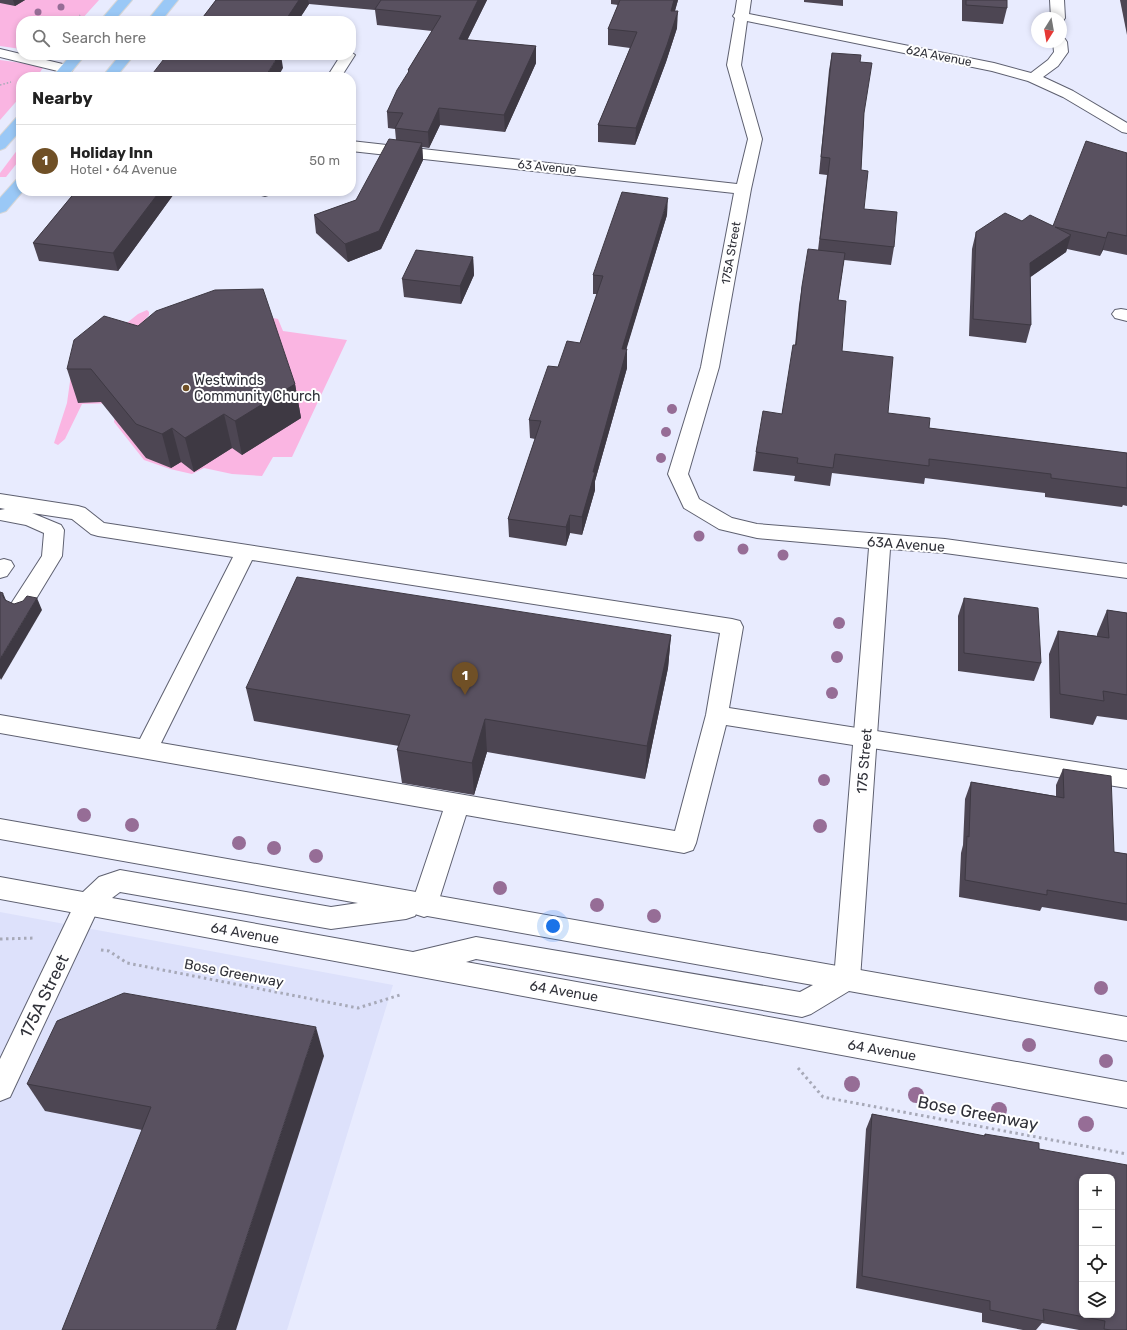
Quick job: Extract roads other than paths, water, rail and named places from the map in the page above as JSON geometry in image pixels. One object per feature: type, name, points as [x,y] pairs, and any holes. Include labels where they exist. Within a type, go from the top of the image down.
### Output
[{"type":"highway","points":[[112,16],[125,0]]},
{"type":"highway","points":[[158,16],[171,0]]},
{"type":"highway","points":[[64,72],[74,60]]},
{"type":"highway","points":[[113,72],[123,60]]},
{"type":"highway","points":[[0,145],[16,127]]},
{"type":"highway","points":[[0,208],[16,189]]},
{"type":"street","name":"175A Street","points":[[690,503],[678,474],[710,367],[743,189],[755,139],[734,65],[740,16],[744,0]]},
{"type":"street","points":[[1057,0],[1058,12]]},
{"type":"street","name":"62A Avenue","points":[[740,16],[994,67],[1033,78],[1068,94],[1127,129]]},
{"type":"street","points":[[1033,78],[1053,63],[1061,52],[1061,48]]},
{"type":"street","points":[[0,53],[16,58]]},
{"type":"street","points":[[22,60],[60,72]]},
{"type":"street","points":[[337,72],[345,60]]},
{"type":"street","name":"63 Avenue","points":[[356,147],[743,189]]},
{"type":"street","points":[[0,501],[78,513],[98,529],[732,627],[718,715],[684,843],[0,724]]},
{"type":"street","name":"63A Avenue","points":[[690,503],[726,524],[756,531],[945,546],[1127,571]]},
{"type":"street","points":[[0,514],[30,519],[54,530],[52,556],[20,607]]},
{"type":"street","name":"175 Street","points":[[847,980],[880,542]]},
{"type":"street","points":[[146,750],[246,552]]},
{"type":"street","points":[[718,715],[1127,779]]},
{"type":"street","points":[[424,906],[457,804]]},
{"type":"street","points":[[0,829],[424,906],[1127,1030]]},
{"type":"street","points":[[87,904],[108,885],[120,881],[331,918],[424,906]]},
{"type":"street","name":"64 Avenue","points":[[0,888],[1127,1095]]},
{"type":"street","name":"175A Street","points":[[0,1088],[87,904]]},
{"type":"street","points":[[413,963],[476,948],[802,1005],[847,980]]},
{"type":"place","name":"Westwinds Community Church","points":[[186,388]]},
{"type":"place","name":"Holiday Inn","points":[[465,695]]}]
